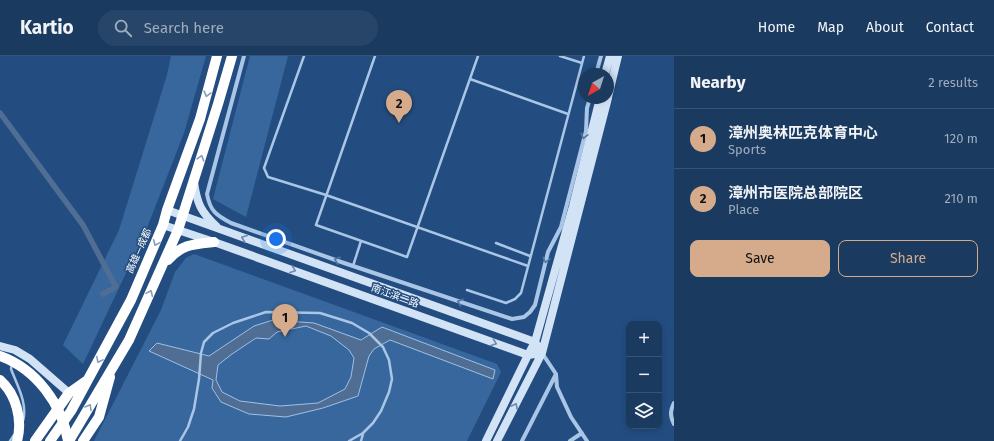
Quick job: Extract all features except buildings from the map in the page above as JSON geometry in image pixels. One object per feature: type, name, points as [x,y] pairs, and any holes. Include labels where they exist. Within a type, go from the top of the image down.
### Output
[{"type":"highway","name":"高雄—成都","points":[[50,441],[71,411],[130,300],[163,225],[200,119],[217,56]]},
{"type":"highway","points":[[68,441],[129,340],[178,230],[232,56]]},
{"type":"highway","points":[[159,271],[176,251],[192,244],[214,242]]},
{"type":"highway","points":[[0,356],[27,370],[47,391],[61,414],[68,441]]},
{"type":"highway","points":[[84,441],[99,417],[113,367]]},
{"type":"highway","points":[[0,380],[6,386],[14,400],[19,417],[17,441]]},
{"type":"highway","points":[[35,441],[69,392],[88,380]]},
{"type":"street","points":[[244,56],[207,194],[209,206],[218,217],[231,223],[353,266],[512,320],[524,317],[535,305],[548,252],[561,227],[586,131],[588,104]]},
{"type":"street","points":[[597,68],[600,56]]},
{"type":"street","points":[[607,68],[610,56]]},
{"type":"street","points":[[614,72],[618,56]]},
{"type":"street","points":[[486,441],[535,342],[573,206],[598,104]]},
{"type":"street","points":[[497,441],[542,353],[606,104]]},
{"type":"street","name":"南江滨二路","points":[[194,179],[196,198],[205,215],[218,229]]},
{"type":"street","name":"南江滨二路","points":[[167,210],[535,342]]},
{"type":"street","name":"南江滨二路","points":[[163,225],[528,355]]},
{"type":"street","points":[[535,342],[556,374],[556,387],[571,417],[587,441]]},
{"type":"street","points":[[0,346],[15,350],[30,359],[69,392]]},
{"type":"street","points":[[528,355],[542,353]]},
{"type":"street","points":[[522,441],[556,374]]},
{"type":"street","points":[[674,403],[670,416],[674,424]]},
{"type":"street","points":[[570,441],[582,433]]},
{"type":"lane","points":[[304,56],[264,168],[268,177],[326,195],[528,266]]},
{"type":"lane","points":[[375,56],[316,225],[407,257],[478,56]]},
{"type":"lane","points":[[560,56],[582,63]]},
{"type":"lane","points":[[467,290],[506,303],[515,299],[521,293],[584,56]]},
{"type":"lane","points":[[470,79],[568,114]]},
{"type":"lane","points":[[353,266],[361,241]]},
{"type":"lane","points":[[496,243],[530,256]]},
{"type":"lane","points":[[180,441],[188,427],[194,409],[199,379],[201,353],[204,342],[213,333],[232,323],[266,312],[320,313],[352,323],[369,333],[383,347],[389,360],[392,379],[389,392],[381,411],[373,423],[363,433],[349,441]]},
{"type":"lane","points":[[10,441],[23,421],[25,414],[25,406],[12,369],[15,350]]},
{"type":"lane","points":[[361,441],[363,433]]},
{"type":"shaded area","points":[[171,56],[206,56],[184,133],[145,233],[83,364],[63,345],[119,230],[167,75]]},
{"type":"shaded area","points":[[250,56],[288,56],[246,217],[213,199]]},
{"type":"shaded area","points":[[194,254],[497,364],[501,372],[467,441],[94,441],[161,310],[175,272],[186,258]]},
{"type":"shaded area","points":[[273,320],[314,323],[361,340],[382,327],[495,370],[493,379],[390,340],[374,349],[369,356],[358,396],[323,408],[286,417],[249,414],[221,402],[212,388],[213,380],[149,351],[157,343],[209,356],[254,326]],"holes":[[[306,326],[331,336],[349,350],[354,358],[351,377],[345,389],[318,403],[280,406],[240,401],[222,392],[216,380],[218,365],[256,338],[269,339],[277,332]]]},
{"type":"waterway","points":[[0,113],[83,225],[116,287],[103,294]]},
{"type":"place","name":"漳州市医院总部院区","points":[[399,123]]},
{"type":"place","name":"漳州奥林匹克体育中心","points":[[285,337]]}]
